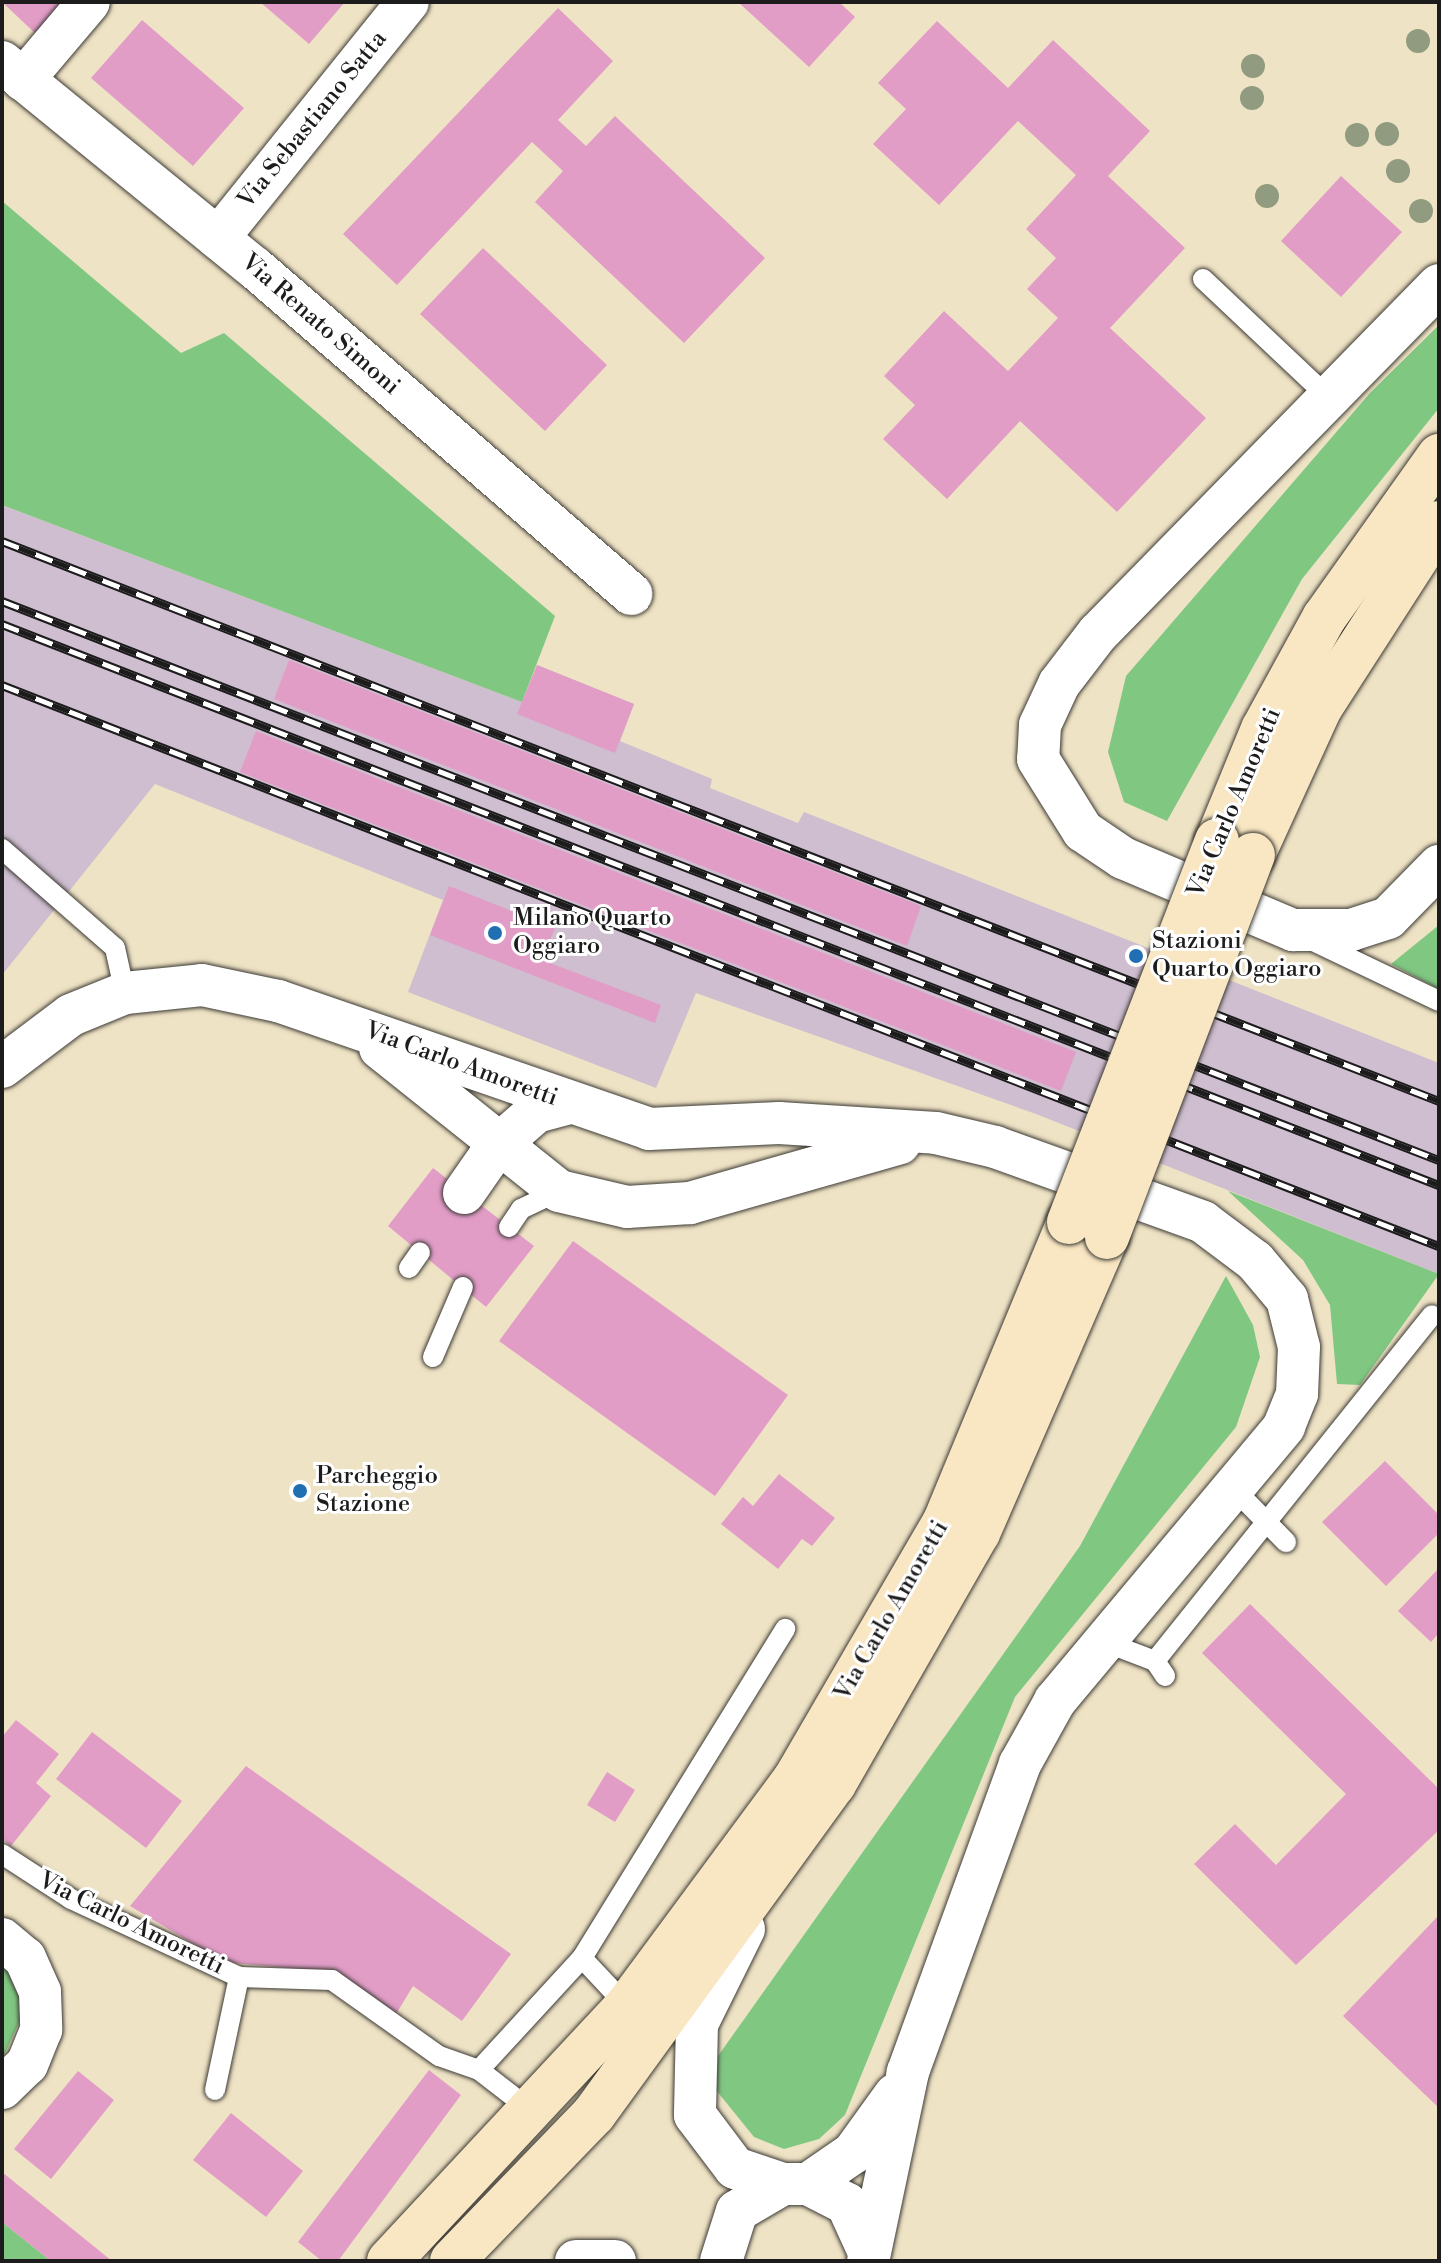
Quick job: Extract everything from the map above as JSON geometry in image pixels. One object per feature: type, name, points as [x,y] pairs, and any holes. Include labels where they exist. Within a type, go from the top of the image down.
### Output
[{"type":"street","points":[[12,71],[89,2]]},
{"type":"street","name":"Via Sebastiano Satta","points":[[218,238],[408,2]]},
{"type":"street","name":"Via Renato Simoni","points":[[12,71],[218,238],[632,594]]},
{"type":"street","points":[[1439,285],[1326,395],[1098,633],[1059,684],[1040,725],[1038,759],[1083,831],[1123,858],[1293,930],[1351,930],[1388,918],[1439,866]]},
{"type":"street","name":"Via Carlo Amoretti","points":[[452,2261],[594,2114],[763,1891],[834,1784],[978,1533],[1088,1229],[1235,848],[1263,729],[1317,632],[1439,456]]},
{"type":"street","name":"Via Carlo Amoretti","points":[[1235,848],[1320,708],[1439,523]]},
{"type":"street","name":"Via Carlo Amoretti","points":[[2,1067],[71,1015],[125,993],[202,985],[353,1027],[649,1129],[692,1131],[779,1123],[936,1133],[1203,1222],[1271,1280],[1287,1299],[1299,1347],[1297,1394],[1284,1427],[1235,1490],[1055,1701],[1027,1750],[908,2072],[869,2256]]},
{"type":"street","name":"Via Carlo Amoretti","points":[[353,1027],[496,1147],[559,1191],[627,1207],[712,1195],[936,1133]]},
{"type":"street","name":"Via Carlo Amoretti","points":[[496,1147],[536,1112],[569,1103]]},
{"type":"street","points":[[692,1131],[712,1195]]},
{"type":"street","points":[[464,1193],[496,1147]]},
{"type":"street","name":"Via Carlo Amoretti","points":[[389,2261],[627,2006],[795,1779],[945,1521],[1088,1229]]},
{"type":"street","name":"Via Carlo Amoretti","points":[[763,1891],[697,2024],[692,2086],[695,2115],[710,2143],[735,2168],[795,2184],[847,2204],[869,2256]]},
{"type":"street","points":[[2,1939],[25,1958],[40,1992],[41,2030],[27,2064],[2,2088]]},
{"type":"street","name":"Via Carlo Amoretti","points":[[721,2261],[737,2211],[853,2153],[908,2072]]},
{"type":"street","points":[[576,2261],[615,2261]]},
{"type":"lane","points":[[1203,279],[1326,395]]},
{"type":"lane","points":[[2,849],[115,948],[125,993]]},
{"type":"lane","points":[[1293,930],[1439,1001]]},
{"type":"lane","points":[[509,1227],[521,1209],[559,1191]]},
{"type":"lane","points":[[433,1357],[463,1287]]},
{"type":"lane","points":[[1105,1642],[1160,1669],[1264,1524],[1432,1315]]},
{"type":"lane","points":[[1235,1490],[1264,1524],[1286,1542]]},
{"type":"lane","points":[[479,2070],[582,1958],[785,1629]]},
{"type":"lane","name":"Via Carlo Amoretti","points":[[2,1854],[71,1899],[239,1977],[332,1980],[439,2056],[479,2070],[532,2111]]},
{"type":"lane","points":[[582,1958],[627,2006]]},
{"type":"lane","points":[[215,2090],[239,1977]]},
{"type":"shaded area","points":[[2,505],[522,702],[537,665],[634,704],[620,741],[712,779],[710,788],[798,823],[804,812],[1439,1063],[1439,1274],[1036,1114],[696,993],[656,1088],[408,992],[443,900],[155,784],[2,975]]},
{"type":"green space","points":[[2,201],[181,353],[224,333],[555,616],[522,702],[2,505]]},
{"type":"green space","points":[[1439,325],[1439,408],[1302,579],[1167,821],[1124,802],[1108,752],[1126,676],[1370,393]]},
{"type":"green space","points":[[1439,925],[1439,989],[1391,964]]},
{"type":"green space","points":[[1228,1191],[1439,1274],[1360,1385],[1337,1384],[1330,1305],[1303,1260]]},
{"type":"green space","points":[[1226,1276],[1253,1325],[1260,1357],[1236,1427],[1015,1697],[845,2115],[819,2139],[784,2149],[754,2137],[716,2090],[718,2056],[1080,1546]]},
{"type":"green space","points":[[2,1963],[19,1989],[22,2016],[2,2060]]},
{"type":"green space","points":[[2,2222],[51,2261],[2,2261]]},
{"type":"building","points":[[2,2],[66,2],[37,35]]},
{"type":"building","points":[[260,2],[345,2],[309,44]]},
{"type":"building","points":[[738,2],[839,2],[855,17],[809,67]]},
{"type":"building","points":[[558,8],[613,61],[558,120],[586,146],[615,116],[765,258],[684,343],[535,202],[563,171],[532,142],[397,285],[343,234]]},
{"type":"building","points":[[142,20],[244,108],[193,166],[91,78]]},
{"type":"building","points":[[937,21],[1008,88],[1053,40],[1150,131],[1108,176],[1185,248],[1110,328],[1206,418],[1117,512],[1020,421],[947,499],[883,439],[915,405],[884,376],[944,311],[1008,371],[1058,318],[1027,289],[1056,258],[1026,229],[1076,175],[1018,121],[939,205],[873,144],[906,109],[878,83]]},
{"type":"building","points":[[1341,176],[1402,232],[1341,297],[1281,241]]},
{"type":"building","points":[[483,248],[607,365],[545,431],[420,314]]},
{"type":"building","points":[[289,660],[921,906],[907,946],[274,699]]},
{"type":"building","points":[[537,665],[634,704],[615,753],[517,714]]},
{"type":"building","points":[[256,731],[1076,1052],[1061,1091],[240,772]]},
{"type":"building","points":[[449,886],[555,928],[542,960],[661,1005],[655,1023],[430,935]]},
{"type":"building","points":[[433,1168],[534,1246],[486,1307],[388,1226]]},
{"type":"building","points":[[573,1241],[788,1395],[715,1496],[499,1341]]},
{"type":"building","points":[[1385,1461],[1439,1515],[1439,1533],[1386,1586],[1322,1522]]},
{"type":"building","points":[[779,1474],[835,1518],[812,1546],[802,1539],[778,1569],[721,1524],[743,1497],[753,1506]]},
{"type":"building","points":[[1439,1568],[1439,1633],[1431,1642],[1398,1611]]},
{"type":"building","points":[[1250,1604],[1439,1789],[1439,1830],[1296,1965],[1194,1864],[1235,1824],[1276,1865],[1346,1794],[1202,1653]]},
{"type":"building","points":[[16,1720],[59,1754],[36,1783],[51,1796],[11,1846],[2,1839],[2,1737]]},
{"type":"building","points":[[92,1732],[182,1801],[146,1848],[56,1779]]},
{"type":"building","points":[[246,1766],[511,1954],[462,2021],[413,1986],[395,2016],[320,1971],[224,1962],[130,1906]]},
{"type":"building","points":[[607,1772],[635,1790],[615,1822],[587,1805]]},
{"type":"building","points":[[1439,1915],[1439,2108],[1343,2016]]},
{"type":"building","points":[[429,2070],[461,2095],[338,2261],[322,2261],[298,2242]]},
{"type":"building","points":[[78,2071],[114,2100],[51,2179],[14,2149]]},
{"type":"building","points":[[231,2113],[303,2171],[266,2217],[193,2160]]},
{"type":"building","points":[[2,2172],[112,2261],[51,2261],[2,2222]]},
{"type":"railway","points":[[2,541],[1439,1101]]},
{"type":"railway","points":[[2,601],[1439,1160]]},
{"type":"railway","points":[[2,624],[1439,1185]]},
{"type":"railway","points":[[2,685],[1439,1246]]},
{"type":"place","name":"Milano Quarto Oggiaro","points":[[495,933]]},
{"type":"place","name":"Stazioni Quarto Oggiaro","points":[[1136,956]]},
{"type":"place","name":"Parcheggio Stazione","points":[[300,1491]]}]
